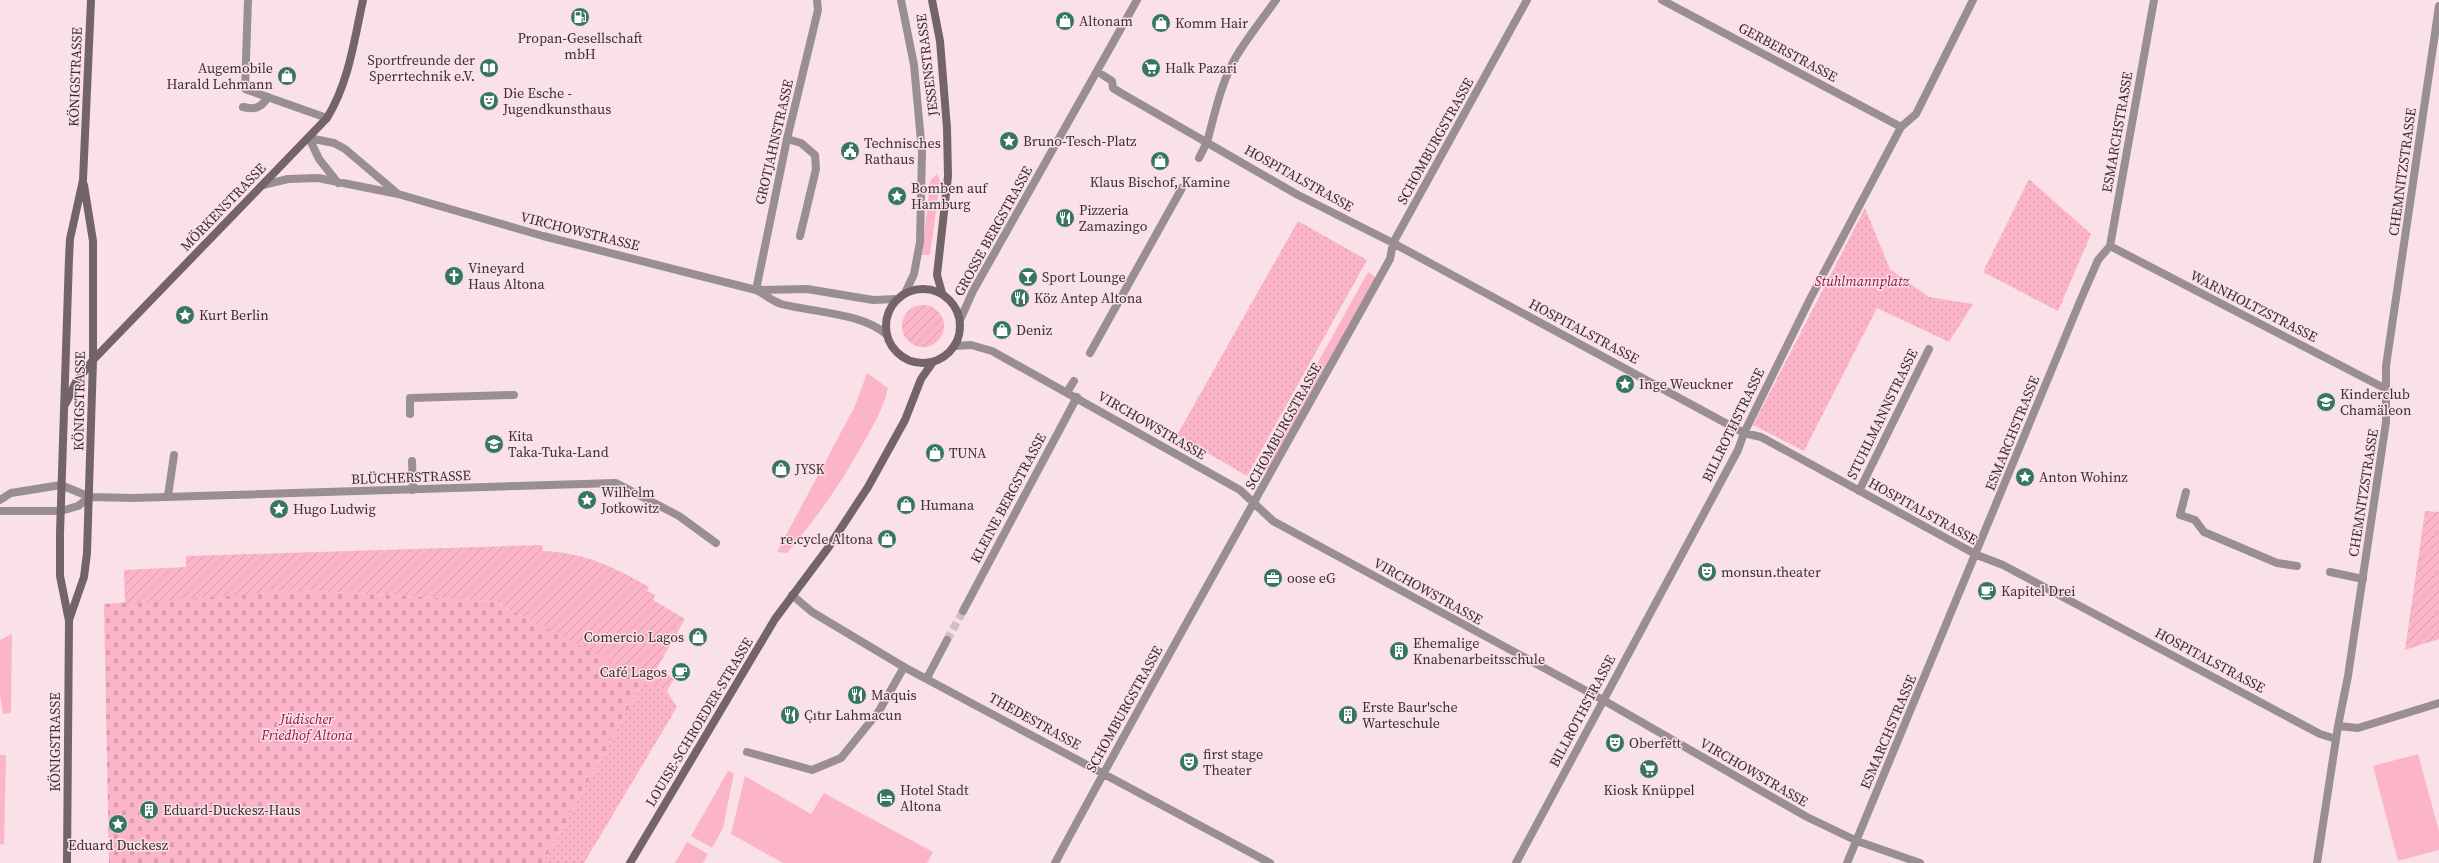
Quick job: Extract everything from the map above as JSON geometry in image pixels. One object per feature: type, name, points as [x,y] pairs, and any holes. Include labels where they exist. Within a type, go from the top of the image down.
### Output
[{"type":"street","name":"KÖNIGSTRASSE","points":[[68,863],[69,621],[60,576],[61,485],[70,239],[83,180],[91,0]]},
{"type":"street","points":[[248,0],[245,89],[327,118]]},
{"type":"street","name":"MÖRKENSTRASSE","points":[[64,411],[76,382],[93,360],[327,118],[338,98],[346,77],[363,0]]},
{"type":"street","name":"GROTJAHNSTRASSE","points":[[756,290],[787,139],[818,10],[817,0]]},
{"type":"street","name":"JESSENSTRASSE","points":[[901,0],[914,64],[922,152],[920,242],[914,274],[905,293]]},
{"type":"street","name":"JESSENSTRASSE","points":[[932,0],[940,41],[947,128],[948,176],[937,276],[942,293]]},
{"type":"street","name":"GROSSE BERGSTRASSE","points":[[960,320],[973,292],[1098,72],[1137,0]]},
{"type":"street","points":[[1199,158],[1207,142],[1220,92],[1236,56],[1276,0]]},
{"type":"street","name":"SCHOMBURGSTRASSE","points":[[1055,863],[1148,690],[1255,504],[1390,259],[1393,243],[1527,0]]},
{"type":"street","name":"GERBERSTRASSE","points":[[1662,0],[1901,127]]},
{"type":"street","name":"BILLROTHSTRASSE","points":[[1516,863],[1602,700],[1738,450],[1744,433],[1810,299],[1901,127],[1916,114],[1973,0]]},
{"type":"street","name":"ESMARCHSTRASSE","points":[[1847,863],[1977,555],[2081,299],[2098,260],[2110,246],[2154,0]]},
{"type":"street","name":"CHEMNITZSTRASSE","points":[[2317,863],[2338,726],[2348,676],[2386,422],[2388,352],[2439,6]]},
{"type":"street","name":"HOSPITALSTRASSE","points":[[1098,72],[1112,81],[1113,88],[1121,93],[1298,195],[1393,243],[1744,433],[1761,437],[1977,555],[2003,564],[2320,734],[2336,739]]},
{"type":"street","points":[[243,107],[254,109],[260,107],[268,97]]},
{"type":"street","points":[[309,138],[319,159],[338,183]]},
{"type":"street","name":"VIRCHOWSTRASSE","points":[[309,138],[334,143],[345,149],[398,194]]},
{"type":"street","points":[[787,139],[801,143],[815,155],[816,169],[800,236]]},
{"type":"street","name":"VIRCHOWSTRASSE","points":[[263,185],[288,178],[303,177],[398,194],[542,236],[756,290],[808,289],[872,300],[897,298]]},
{"type":"street","name":"KÖNIGSTRASSE","points":[[69,621],[84,577],[88,553],[90,497],[93,360],[92,241],[83,180]]},
{"type":"street","points":[[1090,353],[1182,188]]},
{"type":"street","name":"WARNHOLTZSTRASSE","points":[[2110,246],[2386,388]]},
{"type":"street","points":[[923,288],[942,293],[952,303],[960,320],[960,331],[954,346],[945,356],[933,362],[918,363],[904,358],[893,349],[886,335],[886,320],[888,311],[897,298],[905,293],[923,288]]},
{"type":"street","name":"VIRCHOWSTRASSE","points":[[756,290],[779,303],[859,321],[874,326],[886,335]]},
{"type":"street","name":"VIRCHOWSTRASSE","points":[[954,346],[971,345],[992,351],[1077,397],[1240,490],[1273,521],[1602,700],[1807,817],[1857,841],[1920,863]]},
{"type":"street","name":"STUHLMANNSTRASSE","points":[[1859,491],[1929,349]]},
{"type":"street","points":[[792,595],[828,548],[868,487],[905,420],[921,379],[933,362]]},
{"type":"street","points":[[1068,392],[1074,381]]},
{"type":"street","points":[[410,414],[410,398],[514,394]]},
{"type":"street","name":"KLEINE BERGSTRASSE","points":[[963,610],[1077,397]]},
{"type":"street","points":[[168,496],[174,455]]},
{"type":"street","points":[[412,460],[413,490]]},
{"type":"street","name":"BLÜCHERSTRASSE","points":[[90,497],[413,490],[616,483],[679,516],[716,543]]},
{"type":"street","points":[[0,500],[11,493],[61,485],[90,497]]},
{"type":"street","points":[[2186,492],[2180,515],[2195,520],[2204,532],[2277,563],[2297,566]]},
{"type":"street","points":[[0,511],[61,511],[78,506],[90,497]]},
{"type":"street","points":[[2330,572],[2363,578]]},
{"type":"street","name":"THEDESTRASSE","points":[[792,595],[812,612],[904,667],[1270,863]]},
{"type":"street","name":"LOUISE-SCHROEDER-STRASSE","points":[[630,863],[755,652],[792,595]]},
{"type":"street","points":[[927,678],[947,640]]},
{"type":"street","points":[[747,752],[812,770],[841,758],[879,711],[904,667]]},
{"type":"street","points":[[2338,726],[2358,728],[2439,703]]},
{"type":"green space","points":[[937,174],[940,181],[930,255],[922,255],[930,181]]},
{"type":"green space","points":[[2029,179],[2091,234],[2058,311],[1983,272]]},
{"type":"green space","name":"Stuhlmannplatz","points":[[1865,208],[1890,269],[1929,297],[1973,304],[1949,342],[1877,308],[1804,451],[1753,425]]},
{"type":"green space","points":[[1298,221],[1367,260],[1247,476],[1177,435]]},
{"type":"green space","points":[[1368,272],[1377,278],[1269,472],[1260,467]]},
{"type":"green space","points":[[923,305],[938,311],[944,326],[938,341],[923,347],[908,341],[902,326],[908,311]]},
{"type":"green space","points":[[867,373],[888,388],[877,419],[845,475],[818,515],[787,553],[777,552],[855,406]]},
{"type":"green space","points":[[2425,511],[2439,512],[2439,639],[2405,650]]},
{"type":"green space","points":[[542,545],[543,551],[558,552],[586,558],[623,573],[649,587],[647,591],[655,595],[653,600],[685,619],[657,668],[674,679],[667,691],[493,601],[299,590],[125,604],[124,570],[186,567],[186,556]]},
{"type":"green space","name":"Jüdischer Friedhof Altona","points":[[299,590],[493,601],[645,679],[543,863],[109,863],[104,604]]},
{"type":"green space","points":[[12,634],[11,713],[3,714],[0,694],[0,640]]},
{"type":"green space","points":[[645,679],[667,691],[677,707],[584,863],[543,863]]},
{"type":"green space","points":[[2418,754],[2439,831],[2439,850],[2398,861],[2373,766]]},
{"type":"green space","points":[[0,755],[6,755],[4,845],[0,844]]},
{"type":"green space","points":[[728,771],[734,773],[723,828],[712,848],[691,836]]},
{"type":"green space","points":[[745,776],[811,814],[824,793],[933,852],[927,863],[783,863],[731,834]]},
{"type":"green space","points":[[687,842],[708,854],[703,863],[675,863]]},
{"type":"tunnel","points":[[947,640],[963,611]]},
{"type":"place","name":"Propan-Gesellschaft mbH","points":[[580,17]]},
{"type":"place","name":"Altonam","points":[[1065,21]]},
{"type":"place","name":"Komm Hair","points":[[1161,23]]},
{"type":"place","name":"Sportfreunde der Sperrtechnik e.V.","points":[[489,68]]},
{"type":"place","name":"Halk Pazari","points":[[1151,68]]},
{"type":"place","name":"Augemobile Harald Lehmann","points":[[287,76]]},
{"type":"place","name":"Die Esche - Jugendkunsthaus","points":[[489,101]]},
{"type":"place","name":"Bruno-Tesch-Platz","points":[[1009,141]]},
{"type":"place","name":"Technisches Rathaus","points":[[850,151]]},
{"type":"place","name":"Klaus Bischof, Kamine","points":[[1160,161]]},
{"type":"place","name":"Bomben auf Hamburg","points":[[897,196]]},
{"type":"place","name":"Pizzeria Zamazingo","points":[[1065,218]]},
{"type":"place","name":"Vineyard Haus Altona","points":[[454,276]]},
{"type":"place","name":"Sport Lounge","points":[[1028,277]]},
{"type":"place","name":"Köz Antep Altona","points":[[1020,298]]},
{"type":"place","name":"Kurt Berlin","points":[[185,315]]},
{"type":"place","name":"Deniz","points":[[1002,330]]},
{"type":"place","name":"Inge Weuckner","points":[[1625,384]]},
{"type":"place","name":"Kinderclub Chamäleon","points":[[2326,402]]},
{"type":"place","name":"Kita Taka-Tuka-Land","points":[[494,444]]},
{"type":"place","name":"TUNA","points":[[935,453]]},
{"type":"place","name":"JYSK","points":[[781,469]]},
{"type":"place","name":"Anton Wohinz","points":[[2025,477]]},
{"type":"place","name":"Wilhelm Jotkowitz","points":[[587,500]]},
{"type":"place","name":"Humana","points":[[906,505]]},
{"type":"place","name":"Hugo Ludwig","points":[[279,509]]},
{"type":"place","name":"re.cycle Altona","points":[[887,539]]},
{"type":"place","name":"monsun.theater","points":[[1707,572]]},
{"type":"place","name":"oose eG","points":[[1273,578]]},
{"type":"place","name":"Kapitel Drei","points":[[1987,591]]},
{"type":"place","name":"Comercio Lagos","points":[[698,637]]},
{"type":"place","name":"Ehemalige Knabenarbeitsschule","points":[[1399,651]]},
{"type":"place","name":"Café Lagos","points":[[681,672]]},
{"type":"place","name":"Maquis","points":[[857,695]]},
{"type":"place","name":"Çıtır Lahmacun","points":[[790,715]]},
{"type":"place","name":"Erste Baur'sche Warteschule","points":[[1348,715]]},
{"type":"place","name":"Oberfett","points":[[1615,743]]},
{"type":"place","name":"first stage Theater","points":[[1189,762]]},
{"type":"place","name":"Kiosk Knüppel","points":[[1649,769]]},
{"type":"place","name":"Hotel Stadt Altona","points":[[886,798]]},
{"type":"place","name":"Eduard-Duckesz-Haus","points":[[149,810]]},
{"type":"place","name":"Eduard Duckesz","points":[[118,824]]}]
